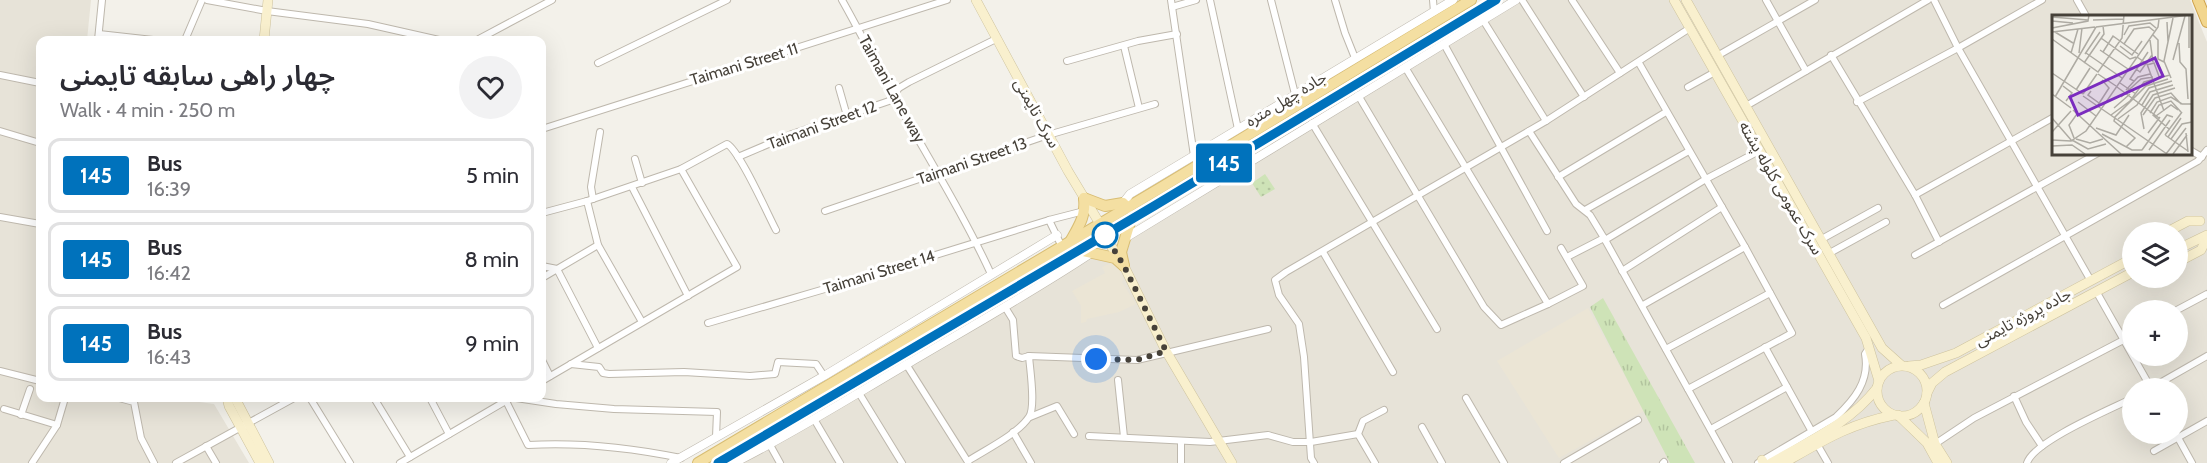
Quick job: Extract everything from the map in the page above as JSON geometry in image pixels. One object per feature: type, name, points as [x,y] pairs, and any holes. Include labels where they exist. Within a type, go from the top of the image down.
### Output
[{"type":"highway","points":[[2198,0],[2207,22]]},
{"type":"main road","points":[[264,36],[268,0]]},
{"type":"main road","name":"سرک تایمنی","points":[[976,0],[1048,135],[1100,224]]},
{"type":"main road","points":[[718,463],[1044,277],[1131,219],[1212,177],[1330,93],[1471,0]]},
{"type":"main road","points":[[698,463],[1100,224],[1160,183],[1330,93],[1496,0]]},
{"type":"main road","name":"سرک عمومی کلوله پشته","points":[[1674,0],[1866,338],[1878,384]]},
{"type":"main road","name":"سرک عمومی کلوله پشته","points":[[1686,0],[1882,348],[1905,366]]},
{"type":"main road","points":[[1066,244],[1086,211],[1084,198],[1105,206],[1125,206]]},
{"type":"main road","points":[[1124,266],[1121,252],[1131,219]]},
{"type":"main road","points":[[2188,222],[2203,219]]},
{"type":"main road","points":[[2188,227],[2203,219]]},
{"type":"main road","points":[[1104,235],[1124,266],[1166,351],[1232,463]]},
{"type":"main road","points":[[2188,245],[2207,236]]},
{"type":"main road","points":[[2188,257],[2201,250],[2207,236]]},
{"type":"main road","points":[[1075,256],[1093,252],[1115,258],[1124,266]]},
{"type":"main road","name":"جاده پروژه تایمنی","points":[[1905,366],[1921,364],[1956,353],[2122,264]]},
{"type":"main road","name":"جاده پروژه تایمنی","points":[[1926,398],[1932,384],[1945,372],[2122,278]]},
{"type":"main road","points":[[1784,463],[1812,440],[1853,414],[1865,403],[1887,370],[1905,366],[1923,376],[1927,384],[1926,398],[1935,444],[1947,463]]},
{"type":"main road","points":[[1878,384],[1881,405],[1896,415],[1927,443],[1938,463]]},
{"type":"main road","points":[[1764,462],[1812,440],[1865,421],[1913,413],[1926,398]]},
{"type":"main road","points":[[228,402],[269,463]]},
{"type":"main road","points":[[236,402],[260,463]]},
{"type":"street","points":[[98,36],[102,0]]},
{"type":"street","points":[[186,36],[202,0]]},
{"type":"street","points":[[207,0],[267,11],[368,24],[421,36]]},
{"type":"street","points":[[484,36],[552,0]]},
{"type":"street","points":[[598,63],[727,0]]},
{"type":"street","name":"Taimani Lane way","points":[[842,0],[939,172],[991,274]]},
{"type":"street","name":"Taimani Street 11","points":[[546,128],[696,78],[947,0]]},
{"type":"street","points":[[1194,156],[1172,3],[1196,0]]},
{"type":"street","points":[[1210,0],[1238,129]]},
{"type":"street","points":[[1271,0],[1295,94]]},
{"type":"street","points":[[1335,0],[1355,58]]},
{"type":"street","points":[[1433,0],[1434,12]]},
{"type":"street","name":"جاده چهل متره","points":[[1160,183],[1194,156],[1453,0]]},
{"type":"street","name":"جاده چهل متره","points":[[1126,237],[1212,177],[1312,123],[1516,0]]},
{"type":"street","points":[[1522,0],[1584,97]]},
{"type":"street","points":[[1572,0],[1620,73]]},
{"type":"street","points":[[1766,0],[1806,70]]},
{"type":"street","points":[[1717,56],[1815,0]]},
{"type":"street","points":[[1746,106],[1928,0]]},
{"type":"street","points":[[1934,0],[1958,48],[2013,140],[2091,281]]},
{"type":"street","points":[[1857,102],[2042,0]]},
{"type":"street","points":[[2077,0],[2085,15]]},
{"type":"street","points":[[1483,20],[1546,121]]},
{"type":"street","points":[[1314,463],[1311,458],[1304,357],[1299,324],[1279,295],[1275,280],[1546,121],[1690,28]]},
{"type":"street","points":[[1067,61],[1177,34]]},
{"type":"street","name":"Taimani Street 12","points":[[738,157],[792,134],[889,101],[893,94],[909,82],[996,39]]},
{"type":"street","points":[[1444,44],[1547,231]]},
{"type":"street","points":[[1124,46],[1139,108]]},
{"type":"street","points":[[1831,55],[1857,102],[1915,195],[1938,242]]},
{"type":"street","points":[[1639,63],[1792,333],[1688,389]]},
{"type":"street","points":[[1405,67],[1548,304]]},
{"type":"street","points":[[1688,87],[1715,72]]},
{"type":"street","points":[[0,75],[36,82]]},
{"type":"street","points":[[839,88],[848,116]]},
{"type":"street","points":[[1358,95],[1484,307],[1497,323],[1501,325],[1509,322],[1583,286],[1561,248]]},
{"type":"street","name":"Taimani Street 13","points":[[825,211],[1048,135],[1155,104]]},
{"type":"street","points":[[1558,177],[1666,112]]},
{"type":"street","points":[[1915,195],[2052,118]]},
{"type":"street","points":[[1312,123],[1437,329]]},
{"type":"street","points":[[1529,131],[1576,204],[1590,215],[1605,239],[1729,463]]},
{"type":"street","points":[[0,132],[36,142]]},
{"type":"street","points":[[600,132],[590,200],[598,245],[642,322]]},
{"type":"street","points":[[546,212],[632,187],[681,169],[727,144],[738,157],[776,230]]},
{"type":"street","points":[[1942,305],[2202,157],[2207,150]]},
{"type":"street","points":[[1584,210],[1689,151]]},
{"type":"street","points":[[1567,257],[1605,239],[1706,179],[1759,151]]},
{"type":"street","points":[[2192,151],[2202,157]]},
{"type":"street","points":[[1915,255],[2096,154]]},
{"type":"street","points":[[635,159],[642,183]]},
{"type":"street","points":[[546,378],[737,267],[681,169]]},
{"type":"street","points":[[632,187],[688,296]]},
{"type":"street","points":[[1622,271],[1722,207]]},
{"type":"street","points":[[1820,240],[1878,208]]},
{"type":"street","name":"Taimani Street 14","points":[[708,323],[1049,220],[1086,211]]},
{"type":"street","points":[[0,217],[36,223]]},
{"type":"street","points":[[1049,220],[1057,235],[1066,244]]},
{"type":"street","points":[[1828,254],[1886,222]]},
{"type":"street","points":[[671,463],[824,376],[1057,235]]},
{"type":"street","points":[[546,275],[598,245]]},
{"type":"street","points":[[1643,305],[1745,247]]},
{"type":"street","points":[[1323,252],[1393,372]]},
{"type":"street","points":[[546,267],[556,269],[598,348]]},
{"type":"street","points":[[734,463],[770,445],[1005,307],[1044,277]]},
{"type":"street","points":[[2097,291],[2122,338]]},
{"type":"street","points":[[1666,349],[1770,293]]},
{"type":"street","points":[[2188,304],[2207,294]]},
{"type":"street","points":[[1005,307],[1013,320],[1016,356],[1022,358],[1029,356],[1137,360],[1166,351],[1268,329]]},
{"type":"street","points":[[1935,444],[1974,418],[2122,341]]},
{"type":"street","points":[[1765,347],[1812,440],[1828,463]]},
{"type":"street","points":[[1792,463],[1856,396],[1865,373],[1865,354],[1869,348]]},
{"type":"street","points":[[1029,356],[1032,406],[1030,417]]},
{"type":"street","points":[[2169,378],[2207,357]]},
{"type":"street","points":[[571,363],[599,367],[603,373],[609,374],[684,372],[750,376],[775,374],[778,362],[816,364],[824,376]]},
{"type":"street","points":[[906,364],[968,462],[1013,432],[1030,417],[1057,406],[1074,434]]},
{"type":"street","points":[[546,368],[550,376]]},
{"type":"street","points":[[0,371],[36,378]]},
{"type":"street","points":[[1118,380],[1124,437]]},
{"type":"street","points":[[1710,429],[1787,387]]},
{"type":"street","points":[[21,415],[30,389]]},
{"type":"street","points":[[859,393],[902,463]]},
{"type":"street","points":[[2014,396],[2026,422],[2042,446]]},
{"type":"street","points":[[1466,398],[1504,463]]},
{"type":"street","points":[[32,463],[57,425],[64,402]]},
{"type":"street","points":[[134,402],[141,438],[154,463]]},
{"type":"street","points":[[177,463],[284,402]]},
{"type":"street","points":[[312,402],[350,463]]},
{"type":"street","points":[[377,402],[411,457]]},
{"type":"street","points":[[432,402],[449,434]]},
{"type":"street","points":[[400,463],[503,402]]},
{"type":"street","points":[[509,402],[528,445],[624,449],[682,458]]},
{"type":"street","points":[[537,402],[614,409],[717,412],[716,437]]},
{"type":"street","points":[[2028,463],[2031,455],[2048,441],[2122,404]]},
{"type":"street","points":[[4,409],[57,425]]},
{"type":"street","points":[[1358,434],[1363,422],[1384,410]]},
{"type":"street","points":[[814,419],[840,463]]},
{"type":"street","points":[[1564,463],[1638,420]]},
{"type":"street","points":[[2188,430],[2207,421]]},
{"type":"street","points":[[1422,427],[1442,463]]},
{"type":"street","points":[[1013,432],[1031,463]]},
{"type":"street","points":[[1089,436],[1181,441],[1268,435],[1293,442],[1311,442],[1358,434]]},
{"type":"street","points":[[1358,434],[1375,463]]},
{"type":"street","points":[[1181,441],[1181,463]]},
{"type":"street","points":[[2154,451],[2165,444]]},
{"type":"street","points":[[2181,444],[2192,463]]},
{"type":"street","points":[[770,445],[780,463]]},
{"type":"street","points":[[206,446],[216,463]]},
{"type":"shaded area","points":[[0,0],[91,0],[87,36],[36,36],[36,402],[199,402],[214,404],[249,463],[0,463]]},
{"type":"shaded area","points":[[1518,0],[2190,0],[2207,42],[2207,463],[738,463],[1110,248]]},
{"type":"shaded area","points":[[1111,263],[1118,267],[1124,279],[1122,282],[1136,304],[1119,312],[1087,319],[1086,322],[1081,323],[1081,306],[1072,291],[1105,273],[1102,267]]},
{"type":"shaded area","points":[[1588,308],[1644,411],[1559,458],[1497,361]]},
{"type":"green space","points":[[1265,174],[1275,189],[1261,197],[1252,183]]},
{"type":"green space","points":[[1603,298],[1695,463],[1670,463],[1590,307]]},
{"type":"bus line","name":"145","points":[[718,463],[1154,206],[1496,0]]},
{"type":"route","points":[[1096,359],[1137,360],[1166,351],[1124,266],[1105,235]]}]
